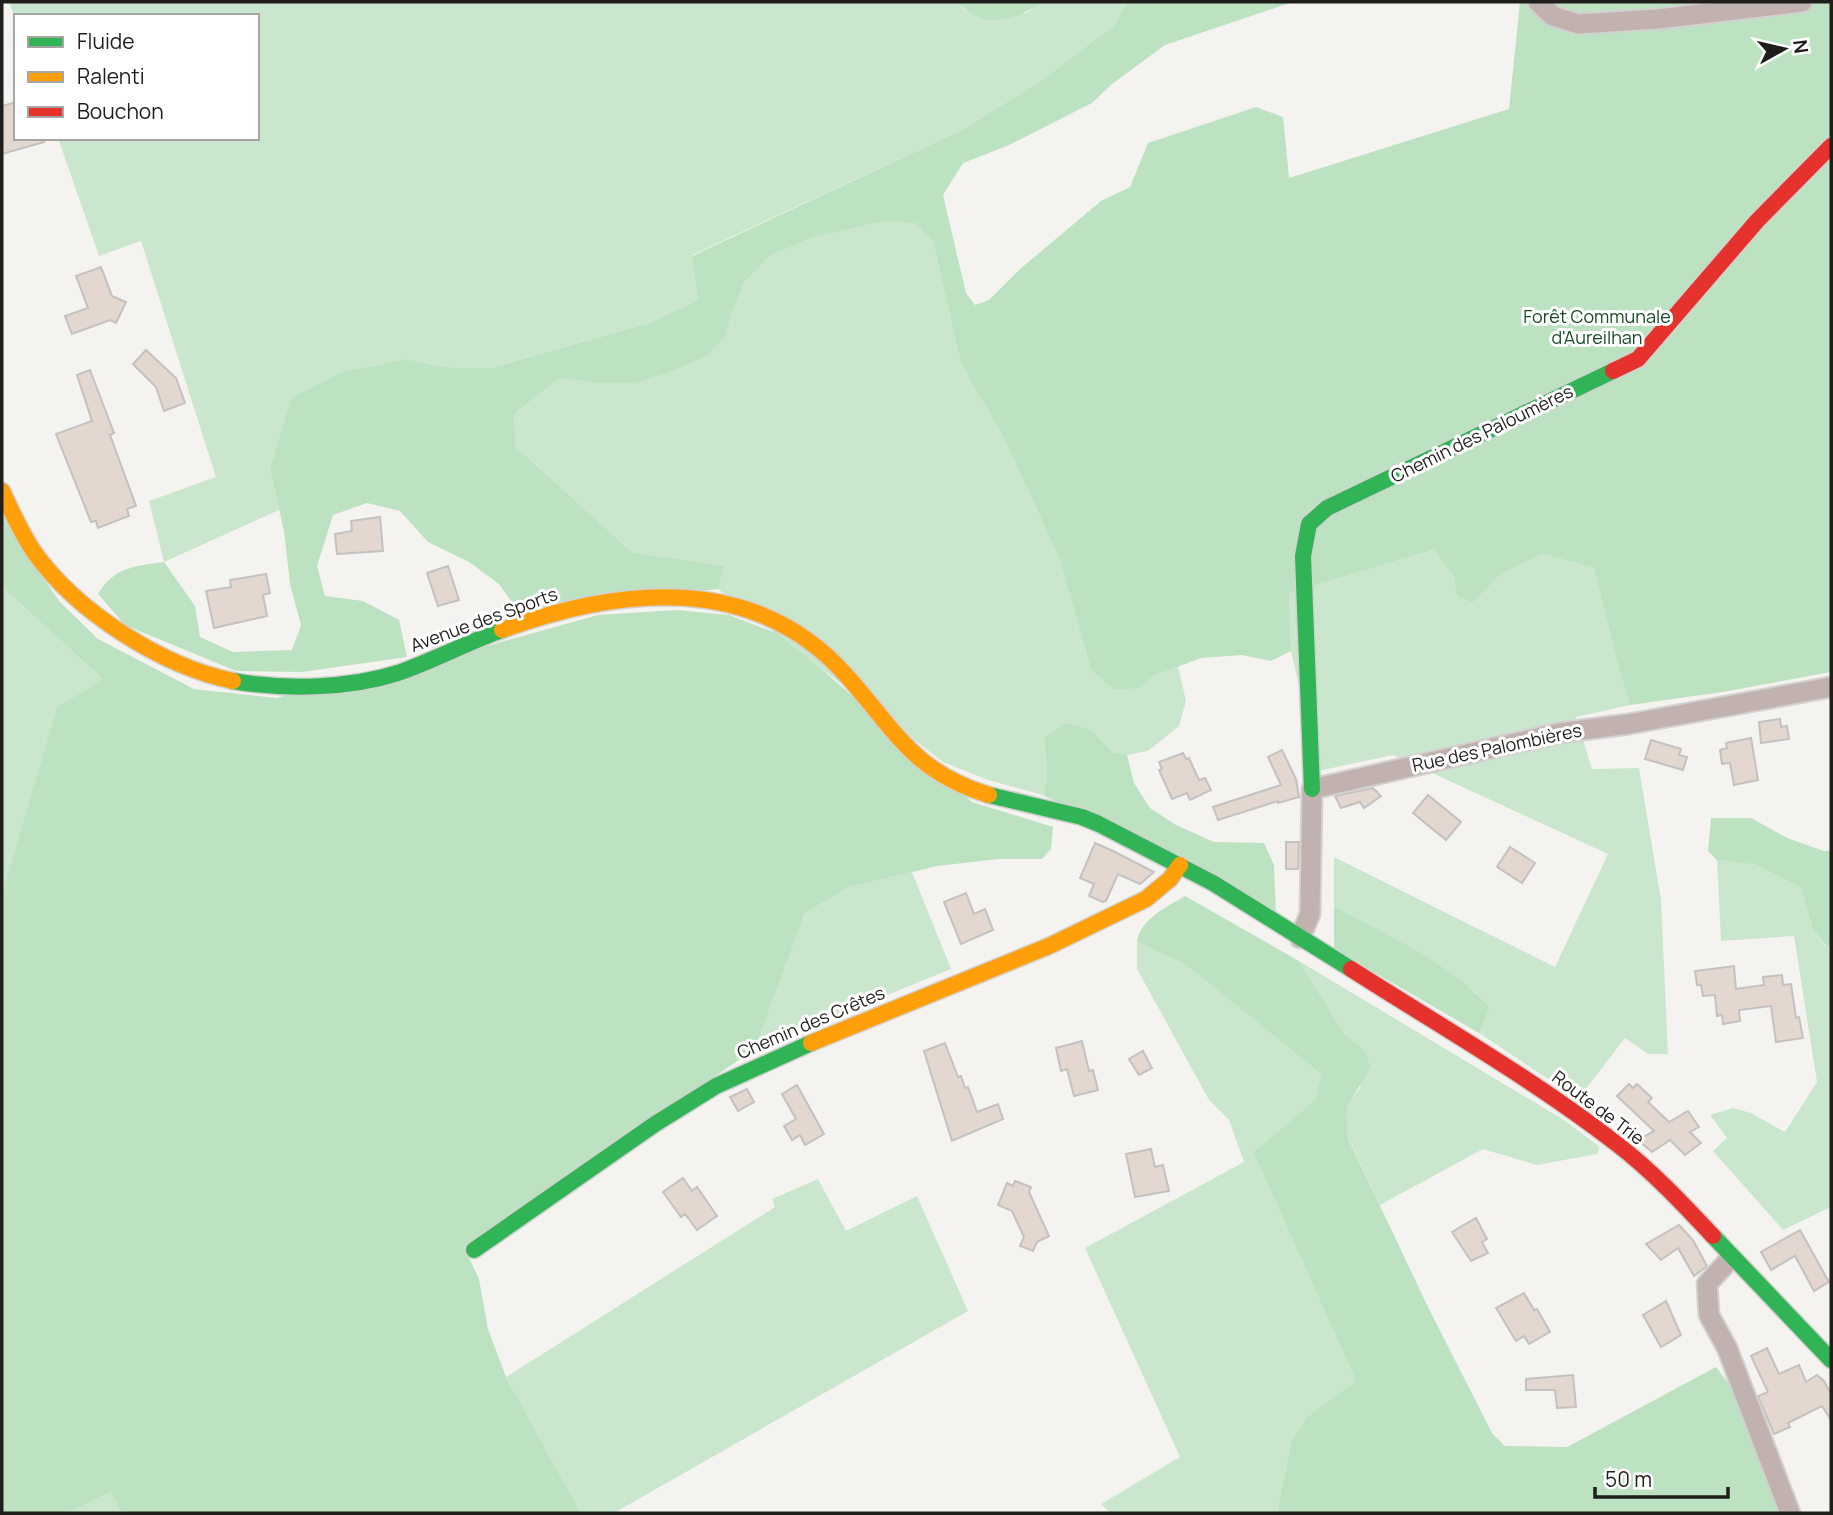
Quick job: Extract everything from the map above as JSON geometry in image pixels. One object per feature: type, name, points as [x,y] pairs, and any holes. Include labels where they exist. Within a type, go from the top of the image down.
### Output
[{"type":"main road","name":"Chemin des Paloumères","points":[[1312,789],[1303,556],[1310,524],[1327,508],[1639,359],[1757,221],[1831,146]]},
{"type":"main road","name":"Avenue des Sports","points":[[2,491],[20,531],[49,570],[85,605],[119,633],[168,659],[219,678],[272,685],[348,684],[385,677],[560,610],[602,601],[656,595],[739,606],[804,638],[832,661],[909,752],[938,774],[966,787],[1086,818],[1180,865]]},
{"type":"main road","name":"Route de Trie","points":[[1180,865],[1543,1090],[1608,1138],[1680,1201],[1731,1258],[1831,1360]]},
{"type":"main road","name":"Chemin des Crêtes","points":[[474,1250],[655,1124],[716,1086],[796,1049],[1049,946],[1146,899],[1170,880],[1180,865]]},
{"type":"street","points":[[1538,2],[1553,16],[1578,24],[1658,19],[1802,2]]},
{"type":"street","name":"Rue des Palombières","points":[[1312,789],[1559,733],[1629,724],[1831,687]]},
{"type":"street","points":[[1300,938],[1310,914],[1312,789]]},
{"type":"street","points":[[1731,1258],[1707,1284],[1709,1315],[1727,1348],[1790,1513]]},
{"type":"green space","points":[[9,2],[957,2],[966,11],[1026,13],[1043,2],[1128,2],[1113,26],[1042,80],[962,130],[692,255],[698,300],[649,323],[489,368],[442,367],[407,359],[341,372],[291,398],[270,469],[279,510],[164,562],[149,501],[216,477],[141,241],[99,256],[59,140],[259,140],[259,14],[14,15]]},
{"type":"green space","points":[[957,2],[1043,2],[1010,18],[989,20],[978,17]]},
{"type":"green space","name":"Forêt Communale d'Aureilhan","points":[[1128,2],[1293,2],[1165,45],[1112,84],[1092,103],[1007,146],[963,163],[943,195],[966,293],[975,305],[989,300],[1020,269],[1101,201],[1130,187],[1148,143],[1256,107],[1283,117],[1289,178],[1509,109],[1520,2],[1831,2],[1831,672],[1723,692],[1630,705],[1594,568],[1542,554],[1501,574],[1473,603],[1457,596],[1453,575],[1433,550],[1289,593],[1291,651],[1271,661],[1242,655],[1201,658],[1155,675],[1140,688],[1114,690],[1091,669],[1059,558],[1005,440],[961,364],[933,241],[915,223],[879,222],[812,238],[770,255],[744,282],[724,338],[707,356],[669,373],[635,383],[593,383],[560,378],[514,414],[516,447],[632,552],[725,566],[718,589],[519,612],[499,584],[469,562],[428,542],[400,511],[367,503],[333,515],[317,566],[325,596],[363,601],[399,620],[407,657],[302,672],[236,671],[125,625],[98,594],[111,578],[126,569],[164,562],[195,606],[200,637],[233,652],[292,650],[301,625],[290,584],[284,531],[270,469],[291,398],[341,372],[407,359],[442,367],[490,368],[649,323],[698,300],[692,256],[962,130],[1042,80],[1113,26]]},
{"type":"green space","points":[[879,222],[915,223],[933,241],[961,364],[1005,440],[1059,558],[1091,669],[1140,688],[1155,675],[1178,666],[1186,701],[1179,726],[1148,751],[1127,755],[1113,752],[1091,730],[1044,739],[1047,777],[1043,795],[988,780],[943,762],[718,589],[725,566],[632,552],[516,447],[514,414],[560,378],[593,383],[635,383],[669,373],[707,356],[744,282],[769,255],[812,238]]},
{"type":"green space","points":[[2,515],[59,601],[98,639],[194,689],[276,698],[469,651],[598,615],[677,610],[729,615],[776,633],[817,665],[972,802],[1053,827],[1051,849],[1042,859],[999,859],[937,866],[850,887],[805,913],[755,1049],[464,1247],[479,1279],[488,1329],[506,1377],[581,1513],[122,1513],[111,1492],[68,1513],[2,1513],[2,895],[57,708],[103,679],[2,587]]},
{"type":"green space","points":[[1433,550],[1453,575],[1457,596],[1473,603],[1501,574],[1542,554],[1594,568],[1630,705],[1576,717],[1592,769],[1639,768],[1661,900],[1668,1054],[1648,1054],[1625,1038],[1578,1099],[1479,1033],[1476,993],[1430,960],[1334,906],[1334,857],[1555,967],[1608,854],[1393,755],[1318,771],[1291,651],[1289,593]]},
{"type":"green space","points":[[2,587],[103,679],[2,895]]},
{"type":"green space","points":[[1066,723],[1091,730],[1113,752],[1127,755],[1134,783],[1150,808],[1176,825],[1214,842],[1264,843],[1274,865],[1276,913],[1043,795],[1047,777],[1044,738]]},
{"type":"green space","points":[[1711,818],[1751,818],[1787,838],[1831,851],[1831,946],[1827,947],[1813,930],[1801,888],[1757,865],[1717,860],[1708,851]]},
{"type":"green space","points":[[1717,860],[1757,865],[1801,888],[1813,930],[1826,947],[1831,946],[1831,1207],[1783,1230],[1713,1151],[1727,1138],[1710,1115],[1733,1108],[1751,1113],[1785,1132],[1817,1082],[1794,936],[1721,941]]},
{"type":"green space","points":[[912,872],[951,969],[755,1049],[805,913],[850,887]]},
{"type":"green space","points":[[1185,896],[1299,961],[1343,1032],[1364,1050],[1371,1067],[1347,1107],[1348,1138],[1427,1305],[1492,1433],[1505,1446],[1567,1447],[1716,1367],[1736,1393],[1779,1513],[1277,1513],[1291,1442],[1308,1416],[1356,1381],[1254,1152],[1315,1100],[1321,1074],[1186,965],[1137,942],[1149,920]]},
{"type":"green space","points":[[1334,906],[1417,951],[1474,992],[1489,1008],[1479,1033],[1334,949]]},
{"type":"green space","points":[[1137,942],[1186,965],[1321,1074],[1315,1100],[1255,1152],[1356,1381],[1308,1416],[1291,1442],[1277,1513],[1110,1513],[1101,1504],[1180,1457],[1085,1248],[1244,1162],[1229,1120],[1209,1100],[1137,969]]},
{"type":"green space","points":[[1299,961],[1564,1120],[1600,1147],[1597,1154],[1537,1165],[1483,1149],[1380,1205],[1348,1137],[1346,1107],[1360,1088],[1364,1050],[1343,1032]]},
{"type":"green space","points":[[818,1179],[846,1231],[917,1196],[968,1311],[614,1513],[581,1513],[506,1377],[775,1207],[772,1199]]},
{"type":"green space","points":[[111,1492],[122,1513],[68,1513]]},
{"type":"building","points":[[14,103],[14,140],[44,142],[2,154],[2,106]]},
{"type":"building","points":[[101,267],[112,296],[126,302],[116,323],[110,320],[72,334],[65,316],[88,308],[76,276]]},
{"type":"building","points":[[146,350],[176,378],[185,403],[164,411],[156,387],[133,364]]},
{"type":"building","points":[[90,370],[114,433],[110,435],[136,506],[127,509],[129,516],[98,528],[96,521],[91,522],[56,434],[92,421],[77,375]]},
{"type":"building","points":[[380,517],[383,551],[337,554],[335,534],[352,531],[351,521]]},
{"type":"building","points":[[448,566],[459,600],[438,606],[427,573]]},
{"type":"building","points":[[266,574],[270,593],[263,595],[267,616],[214,628],[206,591],[231,587],[230,580]]},
{"type":"building","points":[[1780,719],[1781,727],[1787,726],[1789,739],[1761,743],[1759,722]]},
{"type":"building","points":[[1751,738],[1758,780],[1734,785],[1730,763],[1722,764],[1720,750],[1727,748],[1726,743]]},
{"type":"building","points":[[1651,740],[1681,749],[1679,755],[1687,757],[1683,770],[1645,759]]},
{"type":"building","points":[[1282,750],[1296,779],[1299,797],[1218,820],[1213,807],[1281,785],[1268,757]]},
{"type":"building","points":[[1183,753],[1186,759],[1189,758],[1199,780],[1205,778],[1211,790],[1190,800],[1187,793],[1172,799],[1159,770],[1162,769],[1159,762]]},
{"type":"building","points":[[1373,788],[1381,796],[1364,808],[1360,802],[1341,808],[1335,796]]},
{"type":"building","points":[[1428,795],[1461,822],[1446,840],[1413,813]]},
{"type":"building","points":[[1286,842],[1299,842],[1298,869],[1286,869]]},
{"type":"building","points":[[1095,843],[1154,872],[1140,884],[1118,874],[1106,901],[1089,896],[1094,884],[1080,878]]},
{"type":"building","points":[[1510,847],[1535,863],[1522,883],[1497,867]]},
{"type":"building","points":[[966,893],[974,914],[985,909],[993,930],[961,944],[944,902]]},
{"type":"building","points":[[1734,966],[1736,989],[1764,985],[1763,977],[1782,975],[1783,985],[1791,984],[1796,1018],[1799,1017],[1803,1038],[1776,1042],[1771,1006],[1739,1010],[1740,1021],[1723,1024],[1722,1015],[1717,1016],[1715,995],[1703,996],[1701,985],[1697,985],[1695,971]]},
{"type":"building","points":[[1082,1041],[1089,1071],[1093,1070],[1098,1090],[1074,1096],[1067,1069],[1061,1071],[1056,1048]]},
{"type":"building","points":[[945,1043],[958,1077],[961,1076],[965,1088],[968,1087],[977,1112],[998,1104],[1003,1119],[952,1141],[924,1051]]},
{"type":"building","points":[[1143,1051],[1152,1068],[1139,1075],[1129,1059]]},
{"type":"building","points":[[1629,1084],[1633,1088],[1637,1084],[1652,1098],[1648,1102],[1669,1122],[1688,1111],[1699,1127],[1690,1132],[1701,1143],[1685,1155],[1670,1140],[1652,1152],[1638,1140],[1654,1131],[1617,1096]]},
{"type":"building","points":[[797,1085],[824,1134],[805,1145],[800,1135],[792,1140],[784,1126],[796,1119],[782,1094]]},
{"type":"building","points":[[747,1089],[754,1102],[738,1111],[730,1097]]},
{"type":"building","points":[[1151,1149],[1155,1167],[1163,1165],[1169,1191],[1135,1197],[1126,1154]]},
{"type":"building","points":[[683,1178],[692,1191],[697,1187],[717,1216],[697,1230],[685,1214],[681,1217],[663,1192]]},
{"type":"building","points":[[1015,1181],[1031,1187],[1029,1192],[1049,1236],[1037,1242],[1033,1251],[1020,1246],[1024,1237],[1012,1211],[998,1205],[1007,1183],[1013,1186]]},
{"type":"building","points":[[1476,1218],[1487,1239],[1482,1242],[1488,1253],[1471,1261],[1452,1232]]},
{"type":"building","points":[[1679,1225],[1693,1240],[1707,1266],[1694,1276],[1678,1248],[1661,1260],[1646,1244]]},
{"type":"building","points":[[1800,1230],[1829,1282],[1814,1291],[1795,1256],[1771,1270],[1761,1252]]},
{"type":"building","points":[[1524,1293],[1550,1332],[1529,1344],[1524,1336],[1516,1341],[1496,1308]]},
{"type":"building","points":[[1666,1301],[1681,1335],[1661,1347],[1643,1315]]},
{"type":"building","points":[[1767,1348],[1779,1374],[1799,1365],[1806,1382],[1817,1375],[1824,1381],[1831,1394],[1831,1420],[1822,1406],[1788,1423],[1790,1427],[1774,1434],[1758,1396],[1768,1392],[1751,1356]]},
{"type":"building","points":[[1573,1375],[1576,1407],[1557,1408],[1555,1390],[1526,1390],[1526,1379]]},
{"type":"traffic: fast","points":[[1312,789],[1303,556],[1309,524],[1327,508],[1613,371]]},
{"type":"traffic: fast","points":[[233,681],[295,687],[358,682],[398,673],[502,630]]},
{"type":"traffic: fast","points":[[989,795],[1082,817],[1099,824],[1213,883],[1351,969]]},
{"type":"traffic: fast","points":[[474,1250],[655,1124],[716,1086],[811,1043]]},
{"type":"traffic: fast","points":[[1713,1236],[1831,1360]]},
{"type":"traffic: slow","points":[[2,491],[34,552],[52,574],[97,615],[123,633],[178,663],[233,681]]},
{"type":"traffic: slow","points":[[502,630],[592,604],[638,598],[683,598],[728,604],[770,618],[810,642],[846,675],[907,747],[923,761],[941,774],[989,795]]},
{"type":"traffic: slow","points":[[811,1043],[1049,946],[1146,899],[1170,879],[1180,865]]},
{"type":"traffic: jam","points":[[1613,371],[1638,359],[1757,221],[1831,146]]},
{"type":"traffic: jam","points":[[1351,969],[1585,1120],[1643,1165],[1713,1236]]}]
